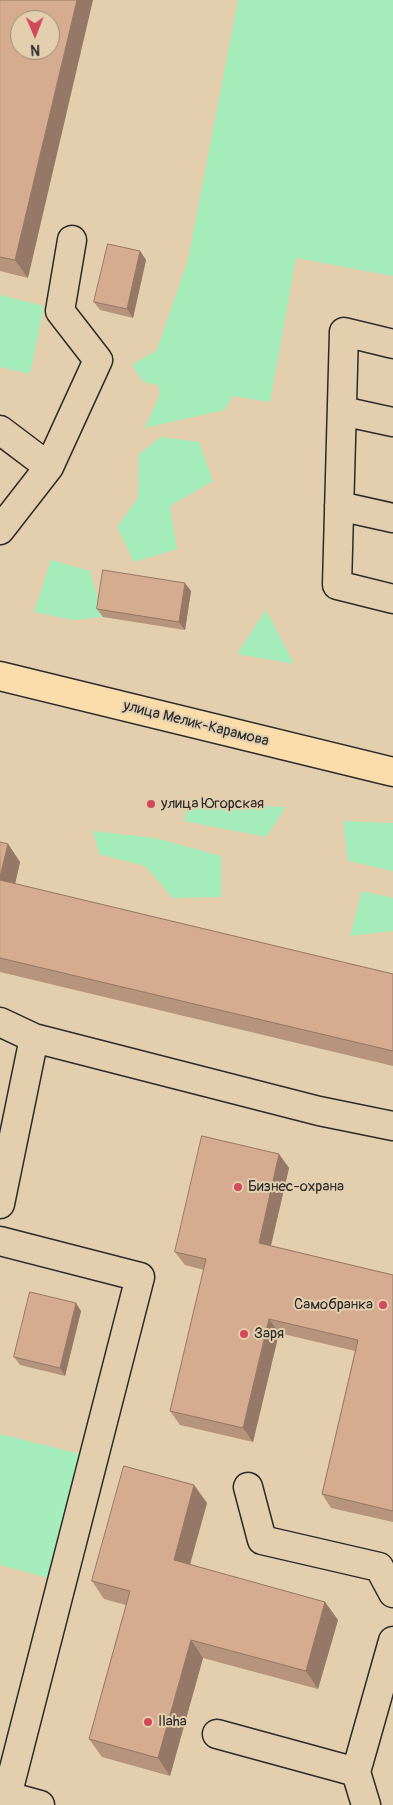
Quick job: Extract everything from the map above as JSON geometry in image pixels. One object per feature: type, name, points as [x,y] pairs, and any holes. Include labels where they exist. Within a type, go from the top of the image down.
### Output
[{"type":"main road","name":"улица Мелик-Карамова","points":[[0,676],[393,772]]},
{"type":"lane","points":[[0,530],[49,467],[98,360],[60,311],[72,240]]},
{"type":"lane","points":[[393,344],[344,332],[336,585],[393,599]]},
{"type":"lane","points":[[342,411],[393,422]]},
{"type":"lane","points":[[0,430],[49,467]]},
{"type":"lane","points":[[339,506],[393,518]]},
{"type":"lane","points":[[0,1022],[34,1038],[319,1111],[393,1126]]},
{"type":"lane","points":[[0,1204],[34,1038]]},
{"type":"lane","points":[[0,1241],[140,1277],[3,1795],[40,1805]]},
{"type":"lane","points":[[248,1487],[262,1540],[379,1567],[393,1593]]},
{"type":"lane","points":[[366,1805],[356,1772],[393,1641]]},
{"type":"lane","points":[[217,1734],[356,1772]]},
{"type":"green space","points":[[238,0],[393,0],[393,276],[296,258],[270,402],[233,396],[224,410],[145,428],[160,394],[158,385],[143,382],[132,365],[157,350],[188,260]]},
{"type":"green space","points":[[0,295],[44,306],[30,374],[0,367]]},
{"type":"green space","points":[[161,437],[199,442],[213,481],[170,506],[177,549],[134,562],[117,527],[138,498],[139,454]]},
{"type":"green space","points":[[51,560],[90,571],[103,617],[73,620],[34,612]]},
{"type":"green space","points":[[266,610],[294,664],[237,654]]},
{"type":"green space","points":[[189,798],[235,805],[286,807],[266,837],[184,821]]},
{"type":"green space","points":[[343,821],[393,823],[393,871],[348,861]]},
{"type":"green space","points":[[93,831],[155,838],[221,856],[221,897],[173,898],[145,866],[99,854]]},
{"type":"green space","points":[[362,891],[393,898],[393,931],[350,936]]},
{"type":"green space","points":[[0,1434],[84,1455],[52,1579],[0,1565]]},
{"type":"building","points":[[0,0],[77,0],[15,260],[0,257]]},
{"type":"building","points":[[108,244],[140,251],[127,309],[94,302]]},
{"type":"building","points":[[103,570],[185,583],[179,622],[97,609]]},
{"type":"building","points":[[0,842],[8,844],[0,877]]},
{"type":"building","points":[[0,880],[393,974],[393,1051],[0,958]]},
{"type":"building","points":[[202,1136],[279,1154],[259,1243],[393,1275],[393,1511],[322,1494],[358,1340],[269,1319],[243,1428],[170,1411],[206,1259],[175,1252]]},
{"type":"building","points":[[30,1292],[76,1303],[60,1368],[14,1357]]},
{"type":"building","points":[[124,1466],[194,1485],[174,1560],[325,1602],[306,1671],[191,1640],[158,1758],[89,1739],[130,1591],[92,1581]]},
{"type":"place","name":"улица Югорская","points":[[151,804]]},
{"type":"place","name":"Бизнес-охрана","points":[[238,1187]]},
{"type":"place","name":"Самобранка","points":[[383,1305]]},
{"type":"place","name":"Заря","points":[[244,1334]]},
{"type":"place","name":"Ilaha","points":[[148,1722]]}]
